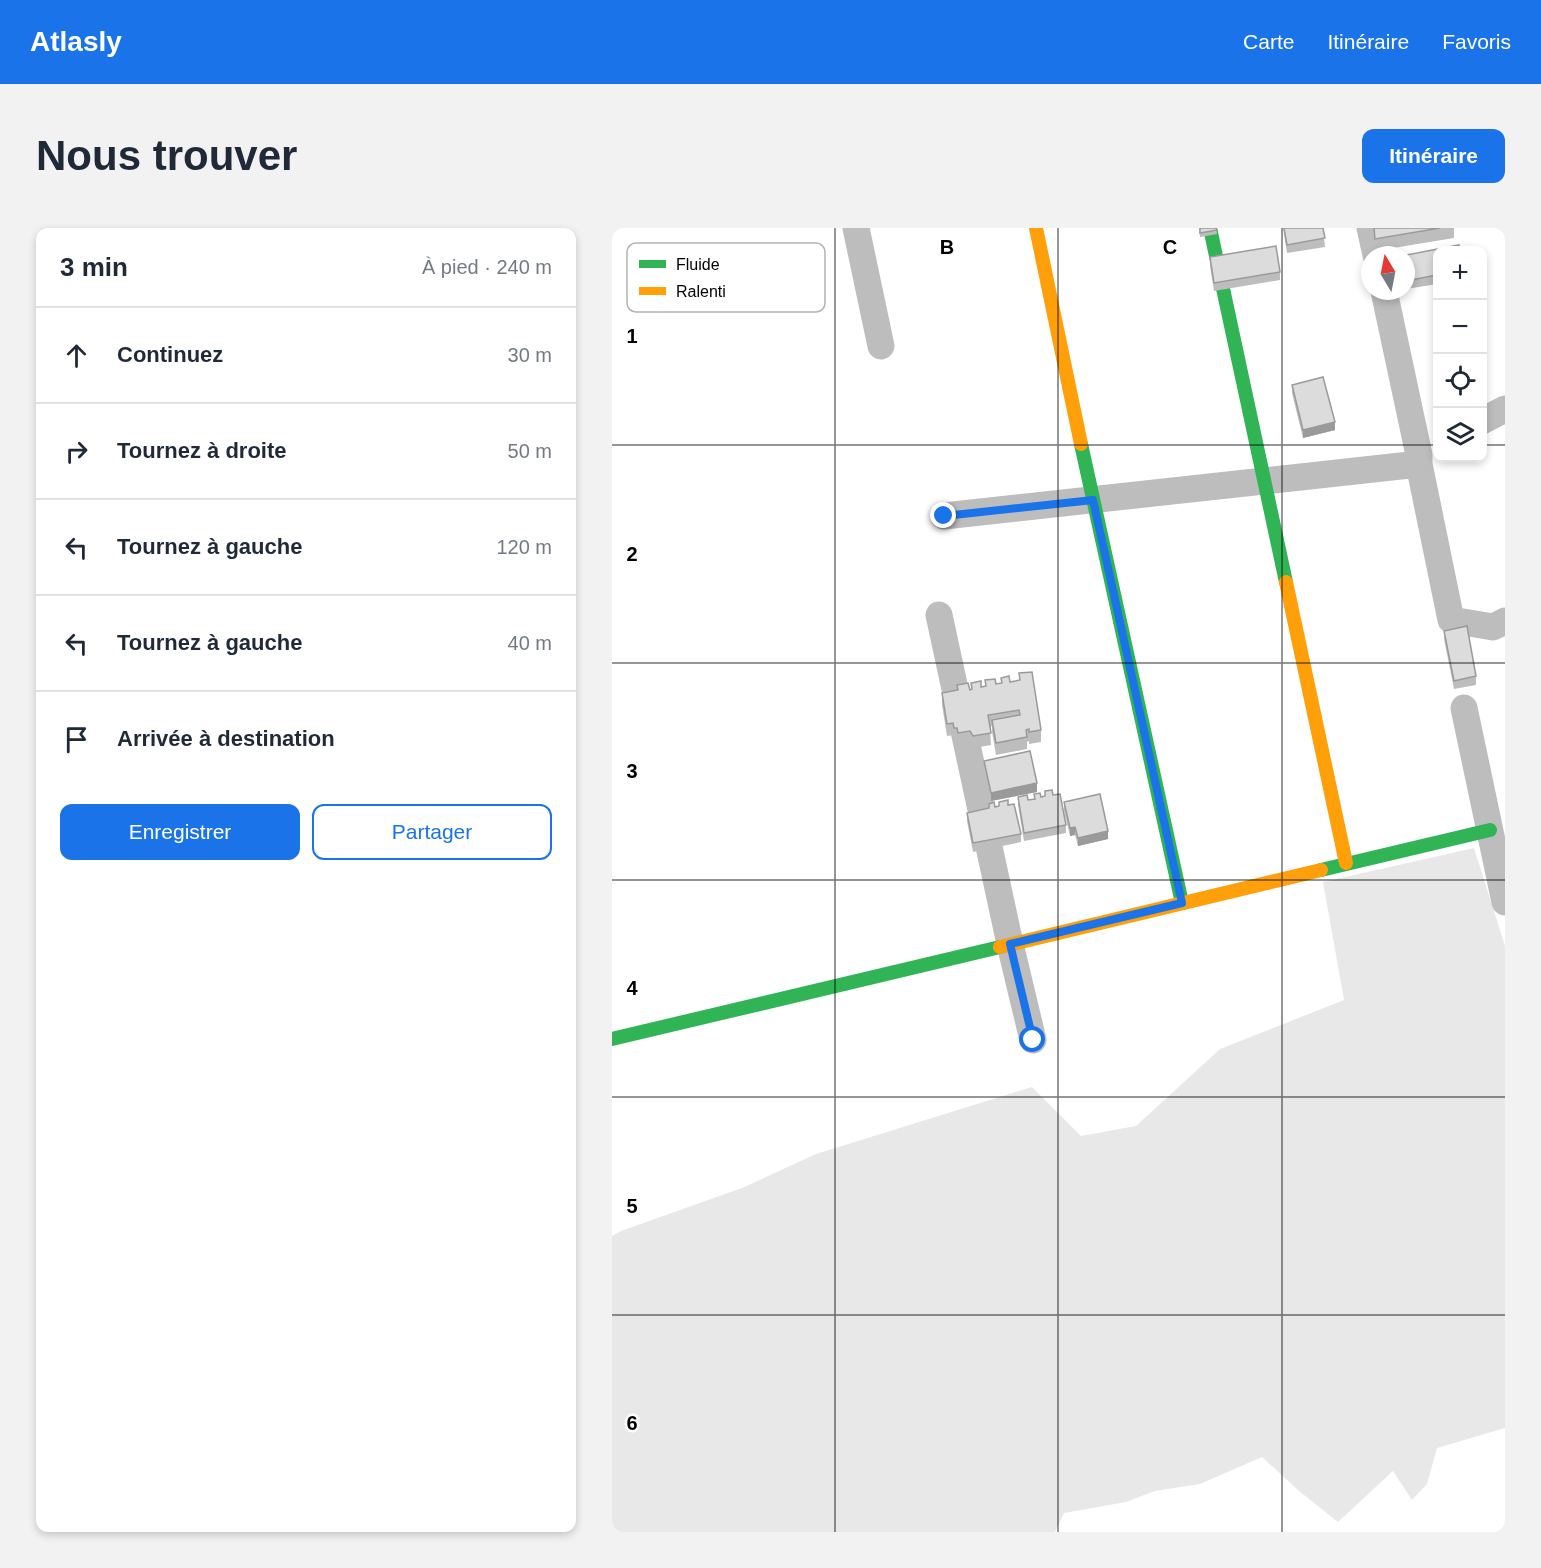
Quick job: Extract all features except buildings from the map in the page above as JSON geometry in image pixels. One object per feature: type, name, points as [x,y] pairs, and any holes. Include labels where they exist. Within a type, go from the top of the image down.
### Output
[{"type":"street","points":[[856,228],[881,346]]},
{"type":"street","points":[[1036,228],[1182,903]]},
{"type":"street","points":[[1210,228],[1346,863]]},
{"type":"street","points":[[1370,228],[1374,246]]},
{"type":"street","points":[[1386,300],[1425,455],[1451,620],[1493,627],[1505,621]]},
{"type":"street","points":[[1487,418],[1505,409]]},
{"type":"street","points":[[944,516],[1264,482],[1425,455]]},
{"type":"street","points":[[939,615],[1033,1040]]},
{"type":"street","points":[[1464,708],[1505,902]]},
{"type":"street","points":[[612,1039],[1490,830]]},
{"type":"shaded area","points":[[1474,848],[1505,946],[1505,1428],[1437,1448],[1427,1484],[1412,1500],[1393,1471],[1338,1522],[1262,1457],[1200,1484],[1155,1491],[1126,1502],[1064,1513],[1055,1532],[612,1532],[612,1236],[742,1188],[816,1154],[1032,1087],[1081,1136],[1136,1126],[1220,1049],[1344,1000],[1323,882]]},
{"type":"traffic: fast","points":[[1210,228],[1286,582]]},
{"type":"traffic: fast","points":[[1081,444],[1182,903]]},
{"type":"traffic: fast","points":[[1321,870],[1490,830]]},
{"type":"traffic: fast","points":[[612,1039],[1000,947]]},
{"type":"traffic: slow","points":[[1036,228],[1081,444]]},
{"type":"traffic: slow","points":[[1286,582],[1346,863]]},
{"type":"traffic: slow","points":[[1000,947],[1321,870]]},
{"type":"route","points":[[944,516],[1093,500],[1182,903],[1010,944],[1033,1040]]}]
